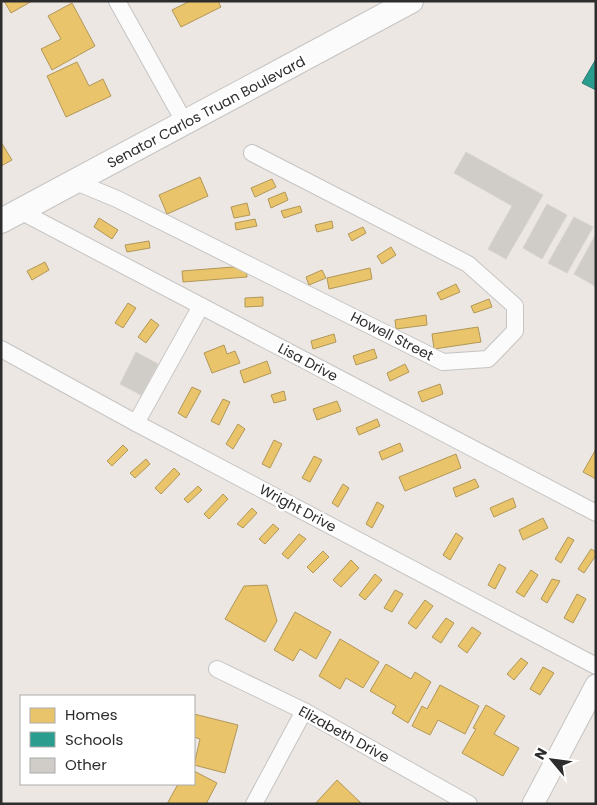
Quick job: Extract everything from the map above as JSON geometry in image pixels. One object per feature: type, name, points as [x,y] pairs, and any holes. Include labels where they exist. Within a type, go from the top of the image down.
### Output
[{"type":"main road","name":"Senator Carlos Truan Boulevard","points":[[11,216],[409,2]]},
{"type":"street","points":[[117,1],[185,123]]},
{"type":"street","name":"Howell Street","points":[[76,182],[117,199],[443,362],[488,359],[515,331],[515,306],[468,264],[252,153]]},
{"type":"street","name":"Lisa Drive","points":[[11,216],[201,306],[596,513]]},
{"type":"street","points":[[136,422],[201,306]]},
{"type":"street","name":"Wright Drive","points":[[1,349],[596,666]]},
{"type":"street","name":"Elizabeth Drive","points":[[217,669],[304,711],[469,804]]},
{"type":"street","points":[[533,804],[596,685]]},
{"type":"street","points":[[254,804],[304,711]]},
{"type":"building: Homes","points":[[4,1],[32,1],[11,13]]},
{"type":"building: Homes","points":[[190,1],[218,1],[221,7],[181,27],[172,10]]},
{"type":"building: Homes","points":[[72,3],[95,46],[52,70],[41,49],[61,39],[48,16]]},
{"type":"building: Homes","points":[[77,62],[89,86],[103,79],[111,96],[66,117],[47,76]]},
{"type":"building: Homes","points":[[1,142],[12,160],[1,166]]},
{"type":"building: Homes","points":[[200,177],[208,196],[167,214],[159,195]]},
{"type":"building: Homes","points":[[272,179],[276,187],[255,197],[251,188]]},
{"type":"building: Homes","points":[[285,192],[288,200],[271,208],[268,199]]},
{"type":"building: Homes","points":[[247,203],[250,215],[234,218],[231,207]]},
{"type":"building: Homes","points":[[300,206],[302,212],[284,218],[281,211]]},
{"type":"building: Homes","points":[[99,218],[118,230],[112,239],[94,227]]},
{"type":"building: Homes","points":[[255,219],[257,226],[236,230],[235,223]]},
{"type":"building: Homes","points":[[332,221],[333,228],[317,232],[315,225]]},
{"type":"building: Homes","points":[[363,227],[366,233],[352,241],[348,234]]},
{"type":"building: Homes","points":[[149,241],[150,248],[127,252],[125,245]]},
{"type":"building: Homes","points":[[391,247],[396,255],[382,264],[377,256]]},
{"type":"building: Homes","points":[[45,262],[49,270],[32,280],[27,271]]},
{"type":"building: Homes","points":[[246,266],[247,277],[183,282],[182,271]]},
{"type":"building: Homes","points":[[370,268],[372,279],[329,289],[327,278]]},
{"type":"building: Homes","points":[[322,270],[326,278],[309,285],[306,277]]},
{"type":"building: Homes","points":[[456,284],[460,292],[441,300],[437,293]]},
{"type":"building: Homes","points":[[263,297],[263,306],[245,307],[245,298]]},
{"type":"building: Homes","points":[[489,299],[492,307],[474,313],[471,306]]},
{"type":"building: Homes","points":[[128,303],[136,308],[123,328],[115,323]]},
{"type":"building: Homes","points":[[426,315],[427,325],[396,329],[395,320]]},
{"type":"building: Homes","points":[[151,319],[159,325],[146,343],[138,337]]},
{"type":"building: Homes","points":[[478,327],[481,342],[434,349],[432,334]]},
{"type":"building: Homes","points":[[334,334],[336,342],[313,349],[311,341]]},
{"type":"building: Homes","points":[[224,345],[227,354],[235,351],[240,363],[212,373],[204,353]]},
{"type":"building: Homes","points":[[374,349],[377,358],[356,365],[353,356]]},
{"type":"building: Homes","points":[[267,361],[271,373],[244,383],[240,371]]},
{"type":"building: Homes","points":[[405,364],[409,372],[390,381],[387,373]]},
{"type":"building: Homes","points":[[440,384],[443,394],[422,402],[418,392]]},
{"type":"building: Homes","points":[[192,387],[201,391],[186,418],[178,413]]},
{"type":"building: Homes","points":[[284,391],[286,400],[274,403],[271,395]]},
{"type":"building: Homes","points":[[223,399],[230,402],[219,425],[211,421]]},
{"type":"building: Homes","points":[[337,401],[341,411],[317,420],[313,409]]},
{"type":"building: Homes","points":[[377,419],[380,426],[359,435],[356,428]]},
{"type":"building: Homes","points":[[238,424],[245,429],[233,449],[226,444]]},
{"type":"building: Homes","points":[[274,440],[282,444],[270,468],[262,464]]},
{"type":"building: Homes","points":[[400,443],[403,451],[382,460],[379,452]]},
{"type":"building: Homes","points":[[123,445],[128,450],[112,466],[107,461]]},
{"type":"building: Homes","points":[[596,449],[596,479],[583,472]]},
{"type":"building: Homes","points":[[456,454],[461,468],[405,491],[399,477]]},
{"type":"building: Homes","points":[[314,456],[322,460],[310,482],[302,478]]},
{"type":"building: Homes","points":[[146,459],[150,464],[135,478],[130,473]]},
{"type":"building: Homes","points":[[174,468],[180,474],[161,494],[155,488]]},
{"type":"building: Homes","points":[[475,479],[479,487],[456,497],[453,488]]},
{"type":"building: Homes","points":[[343,484],[349,488],[338,507],[332,503]]},
{"type":"building: Homes","points":[[198,486],[202,490],[188,503],[184,499]]},
{"type":"building: Homes","points":[[223,494],[228,499],[209,519],[204,514]]},
{"type":"building: Homes","points":[[513,498],[516,507],[494,517],[490,508]]},
{"type":"building: Homes","points":[[377,502],[384,506],[372,528],[366,524]]},
{"type":"building: Homes","points":[[252,508],[257,513],[243,528],[237,524]]},
{"type":"building: Homes","points":[[543,518],[548,528],[523,540],[519,530]]},
{"type":"building: Homes","points":[[273,524],[279,529],[265,544],[259,539]]},
{"type":"building: Homes","points":[[456,533],[463,538],[450,560],[443,555]]},
{"type":"building: Homes","points":[[299,534],[306,539],[288,559],[282,554]]},
{"type":"building: Homes","points":[[568,537],[574,540],[561,563],[555,559]]},
{"type":"building: Homes","points":[[591,549],[596,552],[596,555],[584,573],[578,569]]},
{"type":"building: Homes","points":[[323,551],[329,557],[313,573],[307,567]]},
{"type":"building: Homes","points":[[351,560],[359,568],[341,587],[333,580]]},
{"type":"building: Homes","points":[[499,564],[506,568],[495,589],[488,585]]},
{"type":"building: Homes","points":[[531,570],[538,575],[524,597],[516,592]]},
{"type":"building: Homes","points":[[375,574],[382,580],[365,600],[359,595]]},
{"type":"building: Homes","points":[[552,579],[560,581],[547,603],[541,599]]},
{"type":"building: Homes","points":[[267,585],[277,621],[265,642],[225,619],[244,586]]},
{"type":"building: Homes","points":[[395,590],[403,594],[392,612],[384,608]]},
{"type":"building: Homes","points":[[577,594],[586,599],[573,623],[564,618]]},
{"type":"building: Homes","points":[[425,600],[433,606],[416,629],[408,623]]},
{"type":"building: Homes","points":[[295,612],[331,632],[316,659],[300,649],[293,661],[274,650]]},
{"type":"building: Homes","points":[[446,618],[454,623],[441,643],[432,637]]},
{"type":"building: Homes","points":[[472,627],[481,633],[467,653],[458,646]]},
{"type":"building: Homes","points":[[340,639],[379,662],[363,688],[346,678],[340,689],[319,676]]},
{"type":"building: Homes","points":[[521,658],[528,663],[514,680],[507,674]]},
{"type":"building: Homes","points":[[386,664],[411,679],[415,672],[431,682],[408,723],[392,713],[396,706],[370,691]]},
{"type":"building: Homes","points":[[543,667],[554,673],[540,695],[530,689]]},
{"type":"building: Homes","points":[[440,685],[479,706],[465,734],[438,720],[430,735],[412,726],[422,706],[427,709]]},
{"type":"building: Homes","points":[[486,705],[505,716],[494,734],[519,748],[503,776],[462,753],[476,729],[473,728]]},
{"type":"building: Homes","points":[[195,714],[238,725],[225,773],[195,765],[200,739],[195,737]]},
{"type":"building: Homes","points":[[195,772],[217,783],[206,804],[167,804],[177,785],[195,785]]},
{"type":"building: Homes","points":[[337,780],[362,804],[315,804]]},
{"type":"building: Schools","points":[[596,59],[596,90],[582,83]]},
{"type":"building: Other","points":[[466,152],[543,195],[506,259],[488,249],[512,206],[454,173]]},
{"type":"building: Other","points":[[547,204],[567,215],[542,259],[523,248]]},
{"type":"building: Other","points":[[574,217],[593,227],[567,273],[548,263]]},
{"type":"building: Other","points":[[596,234],[596,284],[595,286],[574,274]]},
{"type":"building: Other","points":[[136,352],[158,364],[141,395],[120,384]]}]
